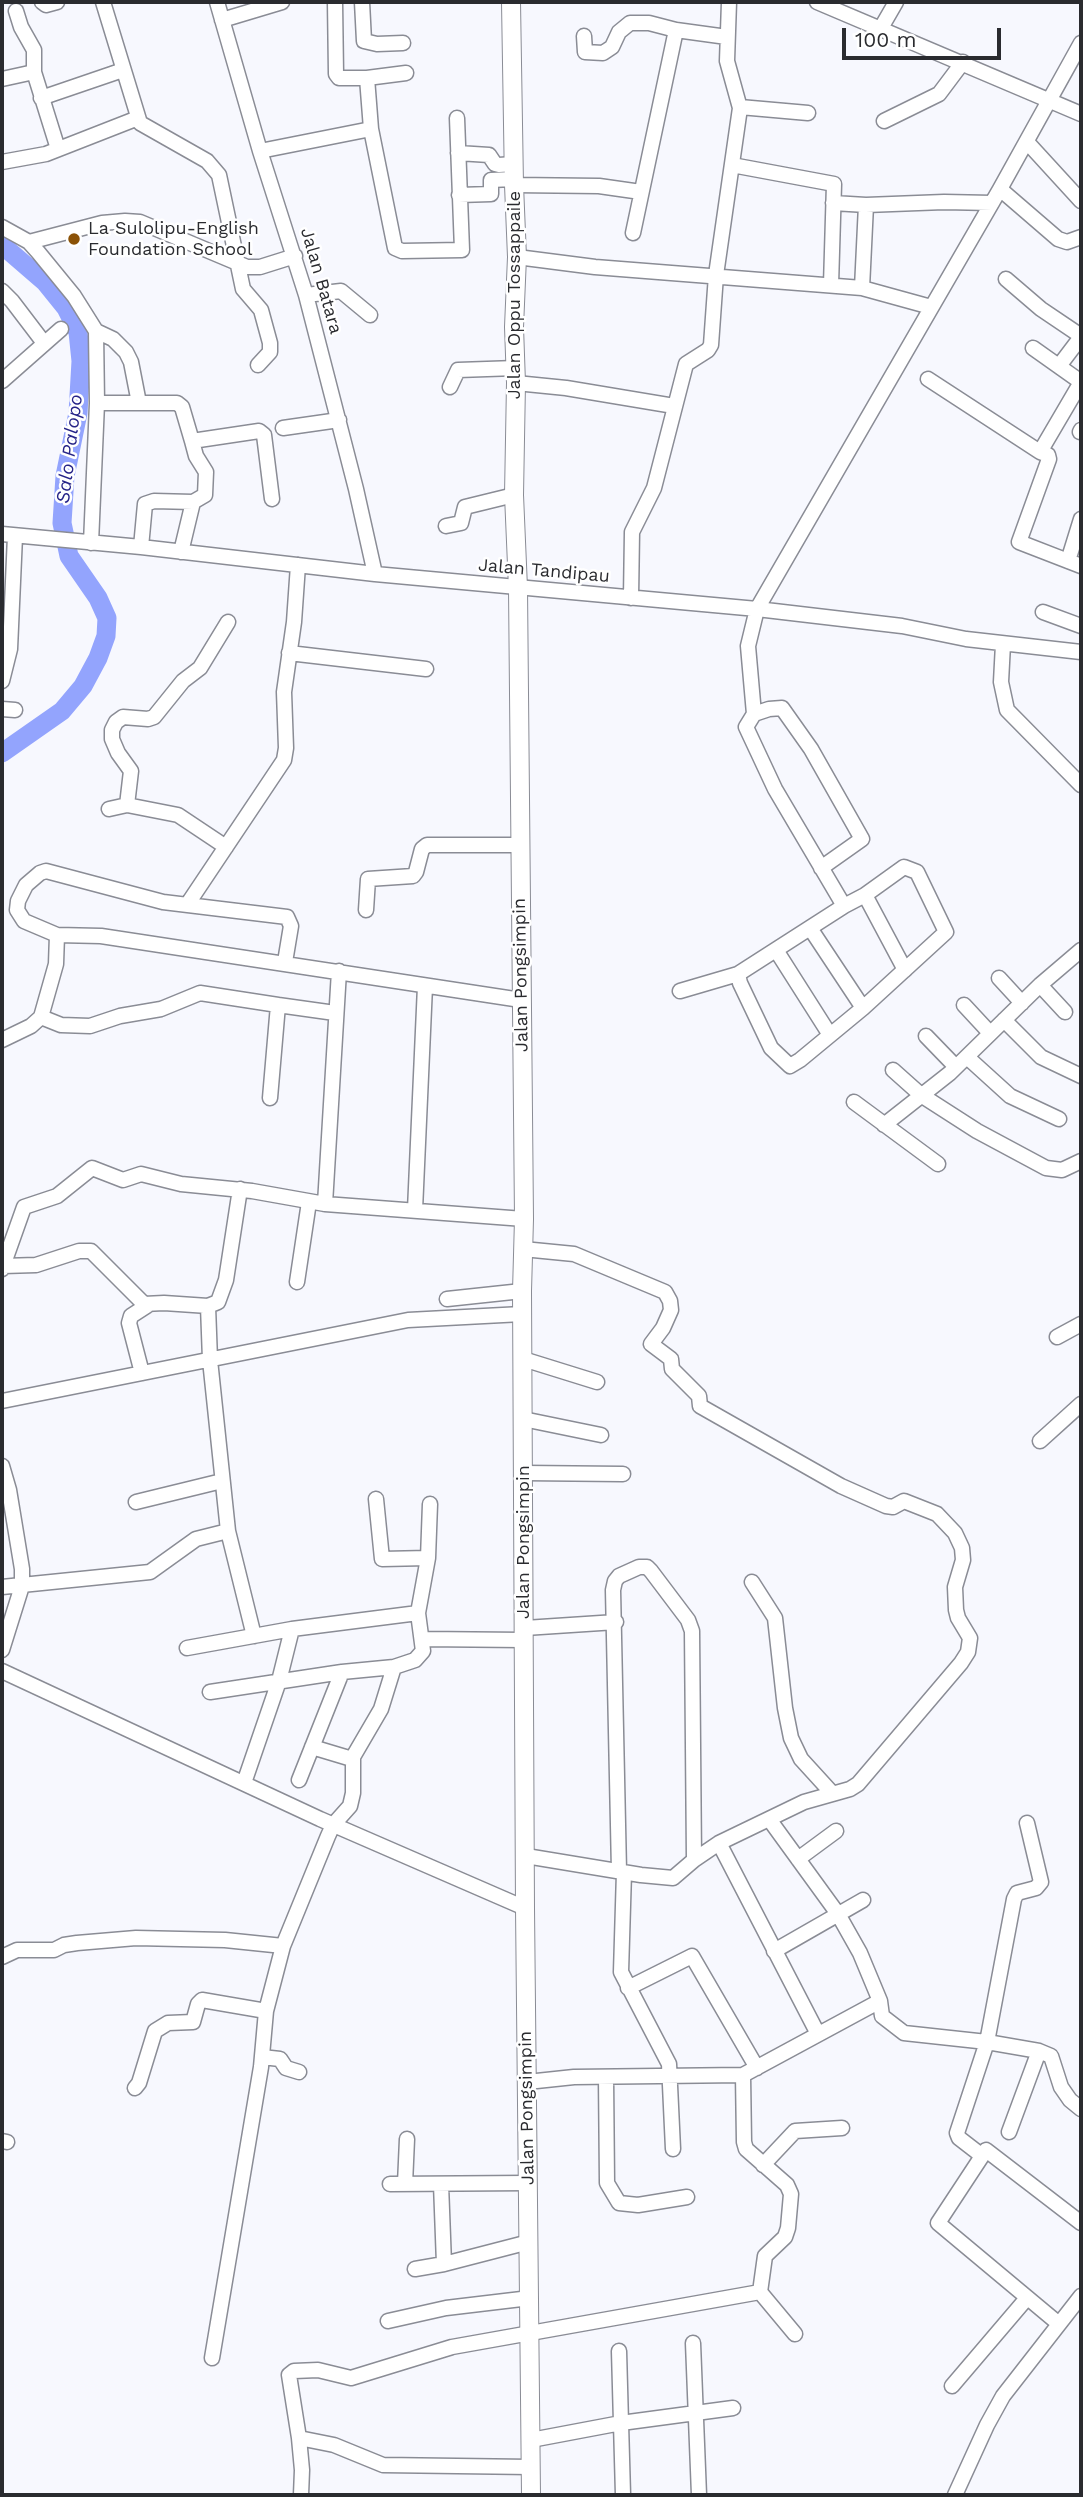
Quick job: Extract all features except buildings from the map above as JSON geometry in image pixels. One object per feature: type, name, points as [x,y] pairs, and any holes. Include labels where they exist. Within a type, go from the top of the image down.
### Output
[{"type":"main road","name":"Jalan Oppu Tossappaile","points":[[511,2],[517,257],[514,327],[514,495],[518,588]]},
{"type":"main road","name":"Jalan Pongsimpin","points":[[518,588],[531,2495]]},
{"type":"street","points":[[42,2],[46,5],[57,2]]},
{"type":"street","points":[[103,2],[138,118],[144,126],[173,140],[214,167],[219,175],[243,289],[261,310],[270,343],[270,352],[258,365]]},
{"type":"street","name":"Jalan Batara","points":[[217,2],[260,151],[306,295],[375,574]]},
{"type":"street","points":[[222,20],[282,2]]},
{"type":"street","points":[[335,2],[336,74],[339,78],[407,73]]},
{"type":"street","points":[[362,2],[364,41],[377,44],[403,43]]},
{"type":"street","points":[[631,598],[632,532],[654,488],[687,363],[710,348],[716,275],[740,107],[727,66],[729,2]]},
{"type":"street","points":[[817,2],[1081,114]]},
{"type":"street","points":[[881,28],[896,2]]},
{"type":"street","points":[[16,11],[21,27],[34,50],[34,72],[58,149]]},
{"type":"street","points":[[584,36],[584,52],[603,53],[612,47],[619,33],[629,23],[649,23],[676,30],[727,37]]},
{"type":"street","points":[[633,233],[676,30]]},
{"type":"street","points":[[844,906],[775,789],[746,727],[754,714],[748,646],[757,609],[1027,142],[1081,43]]},
{"type":"street","points":[[884,121],[939,94],[963,62]]},
{"type":"street","points":[[41,98],[123,70]]},
{"type":"street","points":[[2,79],[34,72]]},
{"type":"street","points":[[367,78],[372,130],[394,246],[397,250],[461,250],[457,118]]},
{"type":"street","points":[[740,107],[808,113]]},
{"type":"street","points":[[2,162],[34,157],[138,118]]},
{"type":"street","points":[[260,151],[372,130]]},
{"type":"street","points":[[1027,142],[1081,201]]},
{"type":"street","points":[[457,153],[489,155],[495,164],[514,176]]},
{"type":"street","points":[[732,165],[832,182],[835,186],[831,285]]},
{"type":"street","points":[[459,195],[491,194],[491,180],[514,176],[641,192]]},
{"type":"street","points":[[1000,189],[1058,239],[1067,242],[1081,237]]},
{"type":"street","points":[[833,203],[992,203]]},
{"type":"street","points":[[862,288],[866,205]]},
{"type":"street","points":[[29,242],[102,223],[140,222],[247,267],[260,267],[295,256]]},
{"type":"street","points":[[2,227],[29,242],[74,296],[96,331],[97,403],[86,543]]},
{"type":"street","points":[[517,257],[595,267],[862,288],[931,307]]},
{"type":"street","points":[[1006,279],[1041,309],[1081,337],[1059,366]]},
{"type":"street","points":[[306,295],[341,291],[370,315]]},
{"type":"street","points":[[5,301],[44,343]]},
{"type":"street","points":[[2,381],[61,329]]},
{"type":"street","points":[[96,331],[113,338],[126,352],[131,362],[139,403]]},
{"type":"street","points":[[1033,348],[1081,382],[1040,452]]},
{"type":"street","points":[[450,387],[458,370],[516,375],[566,388],[674,406]]},
{"type":"street","points":[[928,379],[1048,455],[1049,459],[1018,542],[1075,563],[1081,519]]},
{"type":"street","points":[[97,403],[179,404],[195,456],[204,468],[205,495],[193,502],[154,501],[145,504],[141,547]]},
{"type":"street","points":[[283,428],[338,420]]},
{"type":"street","points":[[192,440],[262,432],[272,499]]},
{"type":"street","points":[[446,526],[461,523],[465,507],[514,495]]},
{"type":"street","points":[[181,552],[193,502]]},
{"type":"street","points":[[2,676],[10,649],[8,535]]},
{"type":"street","name":"Jalan Tandipau","points":[[8,535],[141,547],[375,574],[757,609],[902,626],[1003,644],[1081,652]]},
{"type":"street","points":[[187,905],[285,760],[284,692],[298,565]]},
{"type":"street","points":[[1043,612],[1081,626]]},
{"type":"street","points":[[127,805],[131,771],[118,753],[112,739],[112,730],[123,717],[154,717],[184,681],[200,668],[228,622]]},
{"type":"street","points":[[1003,644],[1001,682],[1007,710],[1081,785]]},
{"type":"street","points":[[289,653],[426,669]]},
{"type":"street","points":[[754,714],[782,708],[811,749],[862,839],[821,867]]},
{"type":"street","points":[[109,809],[127,805],[178,815],[226,847]]},
{"type":"street","points":[[366,910],[368,878],[413,876],[422,849],[427,845],[520,845]]},
{"type":"street","points":[[680,991],[738,974],[904,867],[917,872],[946,932],[863,1008],[790,1066],[771,1048],[749,1004],[738,974]]},
{"type":"street","points":[[285,962],[291,926],[287,917],[146,898],[76,877],[44,871],[26,885],[17,907],[24,921],[57,935],[100,936],[521,1000]]},
{"type":"street","points":[[864,895],[905,970]]},
{"type":"street","points":[[810,928],[863,1008]]},
{"type":"street","points":[[2,1040],[31,1027],[41,1017],[56,964],[57,935]]},
{"type":"street","points":[[776,950],[830,1035]]},
{"type":"street","points":[[884,1125],[961,1062],[1040,985],[1080,952]]},
{"type":"street","points":[[325,1204],[339,971]]},
{"type":"street","points":[[999,978],[1022,1003]]},
{"type":"street","points":[[1040,985],[1065,1012]]},
{"type":"street","points":[[415,1210],[425,986]]},
{"type":"street","points":[[41,1017],[61,1026],[90,1026],[120,1016],[161,1009],[200,993],[335,1013]]},
{"type":"street","points":[[270,1098],[278,1004]]},
{"type":"street","points":[[964,1005],[990,1033]]},
{"type":"street","points":[[1004,1020],[1041,1057],[1081,1076]]},
{"type":"street","points":[[926,1036],[1010,1096],[1059,1119]]},
{"type":"street","points":[[893,1070],[921,1095],[984,1136],[1046,1168],[1062,1170],[1081,1161]]},
{"type":"street","points":[[854,1102],[938,1164]]},
{"type":"street","points":[[240,1189],[226,1280],[218,1302],[208,1306],[142,1303],[94,1251],[79,1251],[36,1265],[2,1267],[24,1207],[57,1196],[92,1168],[123,1180],[141,1174],[181,1184],[240,1189],[325,1204],[524,1219]]},
{"type":"street","points":[[297,1282],[309,1202]]},
{"type":"street","points":[[523,1249],[574,1254],[665,1292],[671,1310],[663,1328],[651,1344],[671,1359],[672,1369],[699,1396],[700,1406],[852,1491],[886,1506],[893,1507],[904,1501],[936,1513],[960,1540],[963,1554],[955,1587],[956,1610],[970,1636],[968,1652],[943,1686],[881,1754],[858,1784],[850,1789],[804,1802],[719,1843],[669,1879],[526,1856]]},
{"type":"street","points":[[447,1299],[522,1291]]},
{"type":"street","points":[[142,1373],[129,1323],[131,1316],[148,1305]]},
{"type":"street","points":[[208,1306],[210,1360],[228,1531],[254,1636]]},
{"type":"street","points":[[2,1401],[418,1319],[522,1314]]},
{"type":"street","points":[[1057,1337],[1081,1324]]},
{"type":"street","points":[[523,1359],[597,1382]]},
{"type":"street","points":[[1040,1441],[1081,1404]]},
{"type":"street","points":[[523,1419],[601,1435]]},
{"type":"street","points":[[2,1466],[22,1569],[22,1586],[2,1650]]},
{"type":"street","points":[[524,1473],[623,1474]]},
{"type":"street","points":[[136,1502],[222,1481]]},
{"type":"street","points":[[376,1499],[382,1559],[428,1558]]},
{"type":"street","points":[[210,1692],[394,1667],[418,1659],[422,1651],[422,1639],[418,1613],[428,1558],[430,1504]]},
{"type":"street","points":[[2,1587],[150,1572],[196,1539],[228,1531]]},
{"type":"street","points":[[673,2149],[668,2060],[628,1988],[620,1962],[621,1871],[615,1581],[622,1574],[642,1566],[651,1571],[691,1625],[693,1635],[694,1860]]},
{"type":"street","points":[[752,1582],[775,1618],[791,1738],[801,1759],[832,1793]]},
{"type":"street","points":[[187,1648],[292,1629],[418,1613]]},
{"type":"street","points":[[422,1639],[524,1634],[616,1622]]},
{"type":"street","points":[[244,1783],[279,1681],[292,1629]]},
{"type":"street","points":[[212,2358],[262,2057],[266,2011],[283,1946],[333,1825],[349,1806],[352,1798],[352,1759],[361,1739],[376,1720],[394,1667]]},
{"type":"street","points":[[2,1671],[333,1825],[525,1908]]},
{"type":"street","points":[[299,1780],[342,1672]]},
{"type":"street","points":[[312,1747],[352,1759]]},
{"type":"street","points":[[769,1819],[838,1914],[860,1953],[880,2001],[883,2016],[904,2034],[987,2042],[1051,2056],[1063,2090],[1081,2109]]},
{"type":"street","points":[[981,2155],[959,2138],[957,2133],[987,2042],[1014,1899],[1017,1893],[1036,1888],[1041,1881],[1027,1823]]},
{"type":"street","points":[[798,1859],[836,1831]]},
{"type":"street","points":[[719,1843],[818,2034]]},
{"type":"street","points":[[774,1951],[863,1900]]},
{"type":"street","points":[[2,1958],[17,1950],[54,1950],[77,1943],[136,1938],[225,1940],[283,1946]]},
{"type":"street","points":[[628,1988],[692,1956],[757,2068]]},
{"type":"street","points":[[135,2088],[139,2083],[155,2031],[168,2023],[194,2022],[198,2004],[202,2000],[266,2011]]},
{"type":"street","points":[[527,2082],[606,2077],[743,2075],[880,2001]]},
{"type":"street","points":[[1009,2132],[1039,2052]]},
{"type":"street","points":[[262,2057],[280,2059],[286,2068],[299,2072]]},
{"type":"street","points":[[743,2075],[745,2146],[749,2153],[789,2188],[791,2205],[786,2235],[765,2258],[760,2292],[795,2334]]},
{"type":"street","points":[[606,2077],[607,2183],[614,2196],[622,2205],[687,2197]]},
{"type":"street","points":[[763,2165],[792,2133],[842,2128]]},
{"type":"street","points":[[405,2184],[407,2139]]},
{"type":"street","points":[[1059,2324],[938,2225],[981,2155],[987,2150],[1081,2223]]},
{"type":"street","points":[[390,2184],[528,2183]]},
{"type":"street","points":[[441,2184],[444,2264]]},
{"type":"street","points":[[415,2269],[529,2242]]},
{"type":"street","points":[[301,2495],[299,2438],[288,2381],[289,2375],[294,2371],[318,2370],[351,2378],[452,2347],[760,2292]]},
{"type":"street","points":[[955,2495],[995,2410],[1081,2296]]},
{"type":"street","points":[[388,2321],[446,2308],[530,2298]]},
{"type":"street","points":[[952,2386],[1027,2298]]},
{"type":"street","points":[[693,2343],[699,2495]]},
{"type":"street","points":[[619,2351],[623,2495]]},
{"type":"street","points":[[531,2440],[621,2423],[733,2408]]},
{"type":"street","points":[[299,2438],[334,2445],[383,2465],[531,2467]]},
{"type":"waterway","name":"Salo Palopo","points":[[2,245],[45,282],[66,308],[78,332],[81,361],[78,413],[65,476],[62,523],[69,556],[98,598],[107,618],[106,636],[83,686],[62,711],[2,753]]},
{"type":"place","name":"La Sulolipu-English Foundation School","points":[[74,239]]}]
